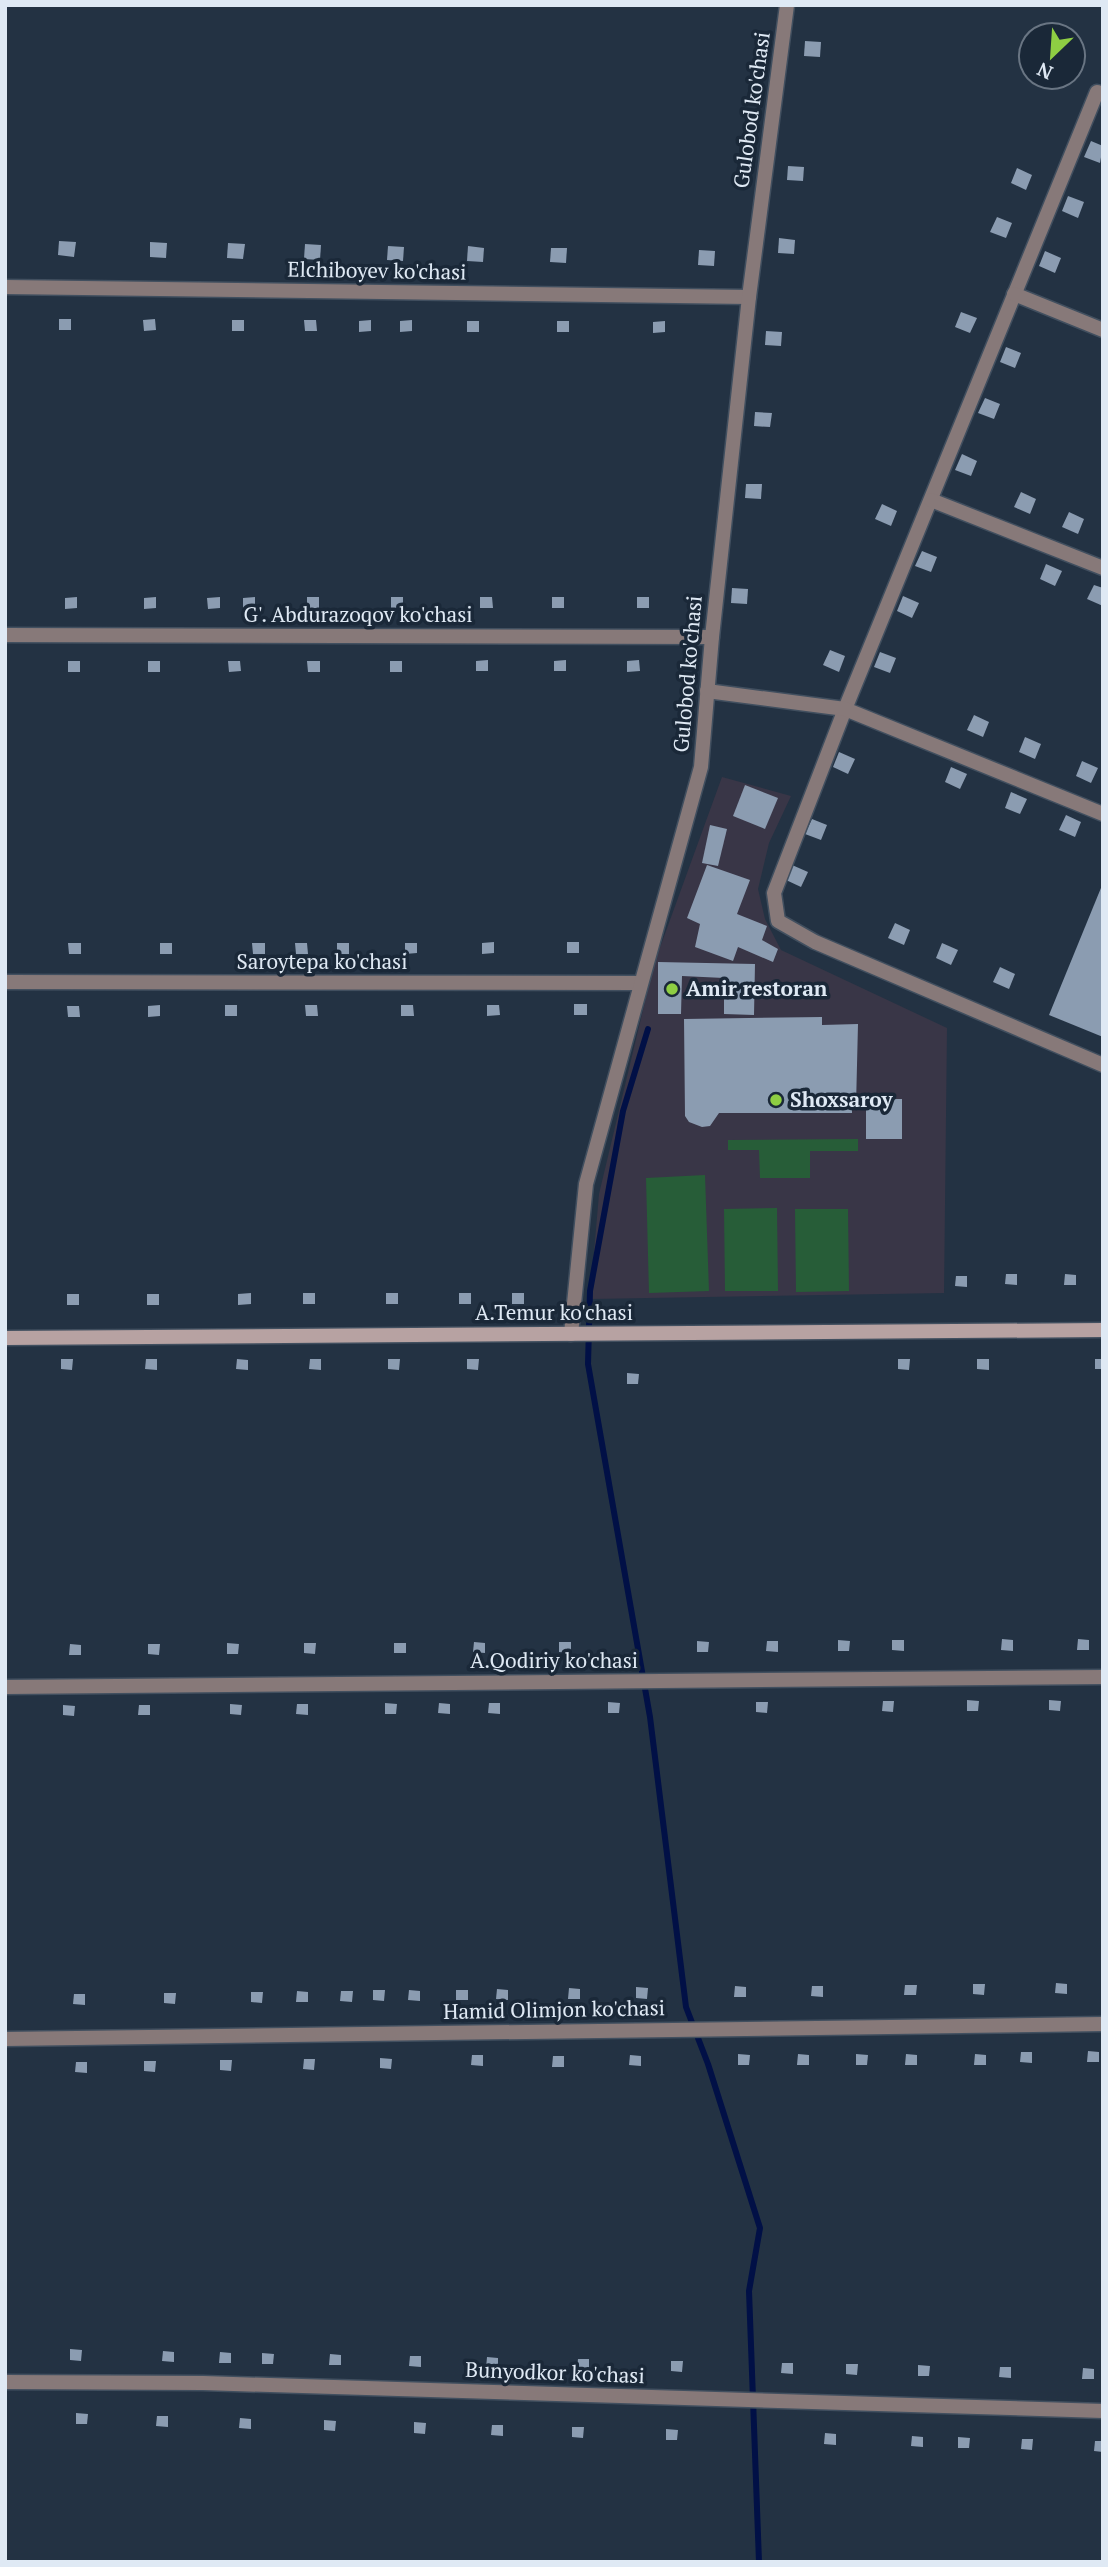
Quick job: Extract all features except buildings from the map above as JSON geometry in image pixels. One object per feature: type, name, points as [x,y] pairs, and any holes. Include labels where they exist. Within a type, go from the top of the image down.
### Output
[{"type":"main road","name":"A.Temur ko'chasi","points":[[5,1338],[1103,1329]]},
{"type":"street","name":"Gulobod ko'chasi","points":[[571,1334],[586,1184],[639,983],[701,767],[712,637],[749,297],[787,5]]},
{"type":"street","points":[[1103,94],[1097,92],[845,709],[774,893],[778,921],[815,942],[1103,1065]]},
{"type":"street","name":"Elchiboyev ko'chasi","points":[[5,287],[749,297]]},
{"type":"street","points":[[1014,294],[1103,330]]},
{"type":"street","points":[[931,500],[1103,568]]},
{"type":"street","name":"G'. Abdurazoqov ko'chasi","points":[[5,635],[712,637]]},
{"type":"street","points":[[707,691],[845,709],[1103,814]]},
{"type":"street","name":"Saroytepa ko'chasi","points":[[5,982],[639,983]]},
{"type":"street","name":"A.Qodiriy ko'chasi","points":[[5,1687],[1103,1677]]},
{"type":"street","name":"Hamid Olimjon ko'chasi","points":[[5,2039],[1103,2024]]},
{"type":"street","name":"Bunyodkor ko'chasi","points":[[5,2382],[203,2383],[1103,2411]]},
{"type":"shaded area","points":[[722,777],[791,796],[769,843],[758,889],[765,919],[781,950],[947,1028],[944,1293],[590,1299],[599,1194],[654,964]]},
{"type":"green space","points":[[858,1139],[858,1151],[810,1151],[810,1178],[760,1178],[759,1150],[728,1150],[728,1140]]},
{"type":"green space","points":[[705,1175],[709,1291],[649,1293],[646,1178]]},
{"type":"green space","points":[[777,1208],[778,1291],[725,1291],[724,1209]]},
{"type":"green space","points":[[795,1209],[848,1209],[849,1291],[796,1292]]},
{"type":"waterway","points":[[648,1029],[623,1111],[590,1291],[588,1364],[650,1717],[686,2007],[708,2064],[760,2228],[749,2291],[759,2562]]},
{"type":"place","name":"Amir restoran","points":[[672,989]]},
{"type":"place","name":"Shoxsaroy","points":[[776,1100]]}]
